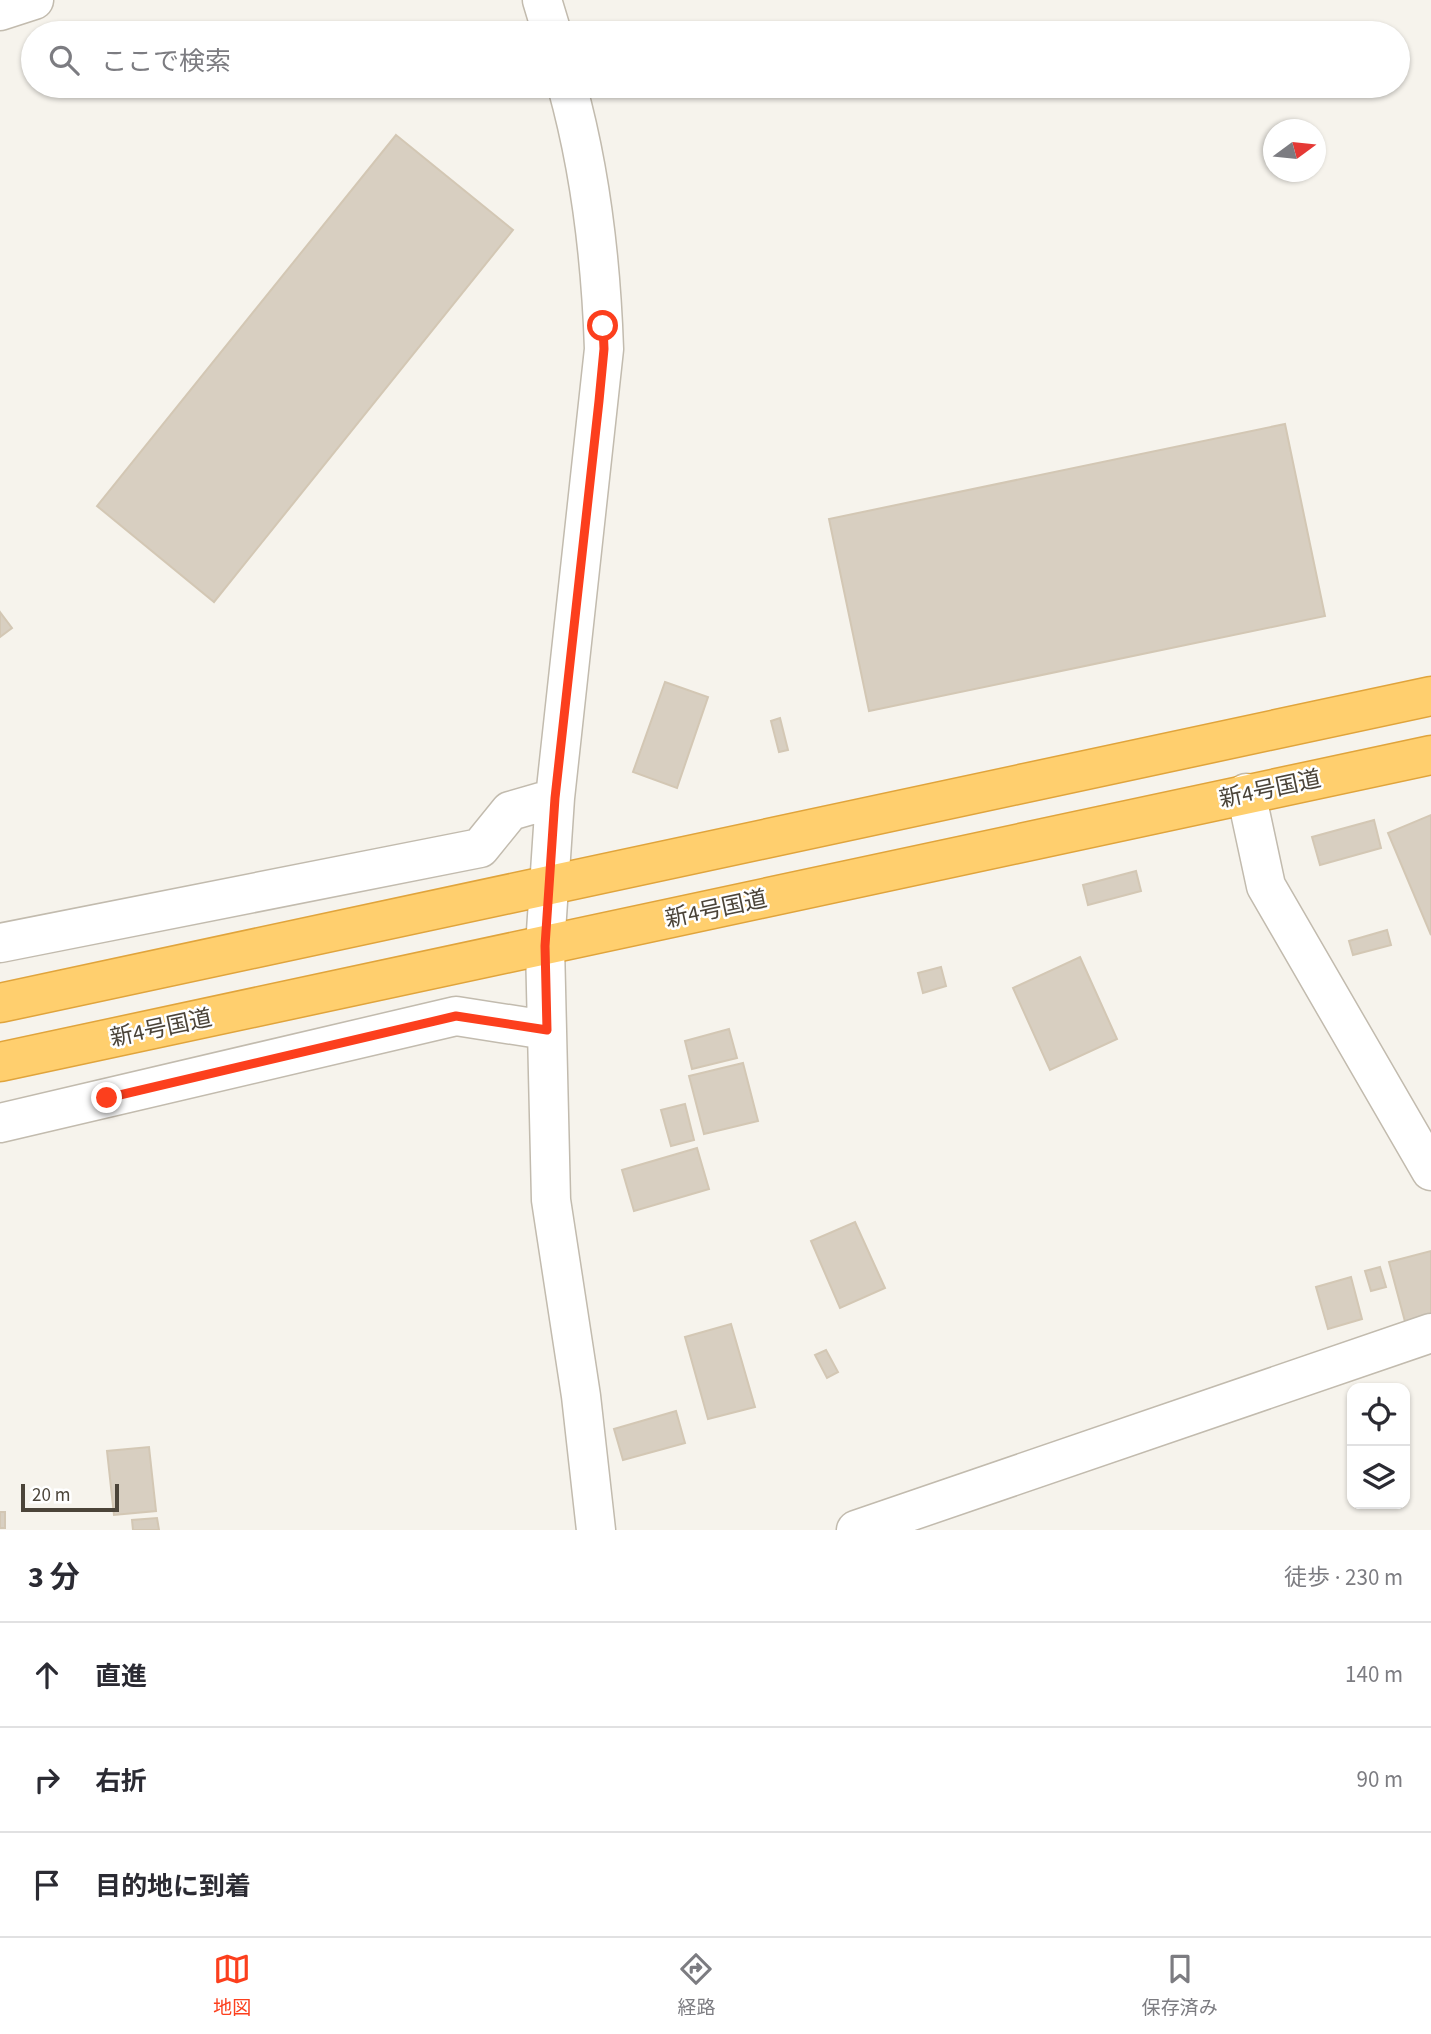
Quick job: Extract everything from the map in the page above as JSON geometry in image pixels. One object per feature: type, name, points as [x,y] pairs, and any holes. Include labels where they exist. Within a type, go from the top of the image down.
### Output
[{"type":"highway","points":[[0,1003],[549,883],[1431,696]]},
{"type":"highway","name":"新4号国道","points":[[0,1062],[1431,755]]},
{"type":"street","points":[[0,11],[34,0]]},
{"type":"street","points":[[542,0],[548,21]]},
{"type":"street","points":[[570,98],[592,200],[602,278],[604,349],[555,798],[545,946],[551,1200],[581,1396],[597,1530]]},
{"type":"street","points":[[1246,793],[1266,886],[1431,1171]]},
{"type":"street","points":[[0,943],[480,848],[510,811],[555,798]]},
{"type":"street","points":[[0,1123],[456,1016],[547,1030]]},
{"type":"street","points":[[856,1530],[1431,1333]]},
{"type":"building","points":[[396,135],[513,230],[214,602],[97,506]]},
{"type":"building","points":[[1285,424],[1325,616],[869,711],[829,519]]},
{"type":"building","points":[[0,612],[12,628],[0,637]]},
{"type":"building","points":[[665,682],[708,697],[677,788],[633,772]]},
{"type":"building","points":[[780,718],[788,750],[779,752],[771,721]]},
{"type":"building","points":[[1431,815],[1431,935],[1388,833]]},
{"type":"building","points":[[1374,820],[1381,848],[1320,865],[1312,837]]},
{"type":"building","points":[[1136,871],[1141,891],[1088,905],[1083,885]]},
{"type":"building","points":[[1387,930],[1391,945],[1353,955],[1349,941]]},
{"type":"building","points":[[1080,957],[1117,1039],[1050,1070],[1013,988]]},
{"type":"building","points":[[941,967],[946,986],[923,993],[918,973]]},
{"type":"building","points":[[729,1029],[737,1058],[692,1069],[685,1041]]},
{"type":"building","points":[[743,1063],[758,1121],[704,1134],[689,1076]]},
{"type":"building","points":[[685,1104],[694,1140],[671,1146],[661,1110]]},
{"type":"building","points":[[697,1148],[709,1189],[634,1211],[622,1170]]},
{"type":"building","points":[[855,1222],[885,1288],[840,1308],[811,1241]]},
{"type":"building","points":[[1431,1251],[1431,1322],[1407,1329],[1389,1262]]},
{"type":"building","points":[[1380,1267],[1386,1287],[1371,1291],[1365,1271]]},
{"type":"building","points":[[1351,1277],[1362,1319],[1328,1329],[1316,1287]]},
{"type":"building","points":[[731,1324],[755,1407],[708,1419],[685,1337]]},
{"type":"building","points":[[826,1350],[838,1372],[827,1378],[815,1355]]},
{"type":"building","points":[[676,1411],[685,1443],[623,1460],[614,1429]]},
{"type":"building","points":[[149,1447],[156,1511],[114,1515],[107,1451]]},
{"type":"building","points":[[0,1512],[5,1512],[5,1528],[0,1528]]},
{"type":"building","points":[[157,1518],[159,1530],[133,1530],[132,1520]]},
{"type":"route","points":[[107,1098],[456,1016],[547,1030],[545,946],[555,798],[599,401],[604,349],[603,326]]}]
